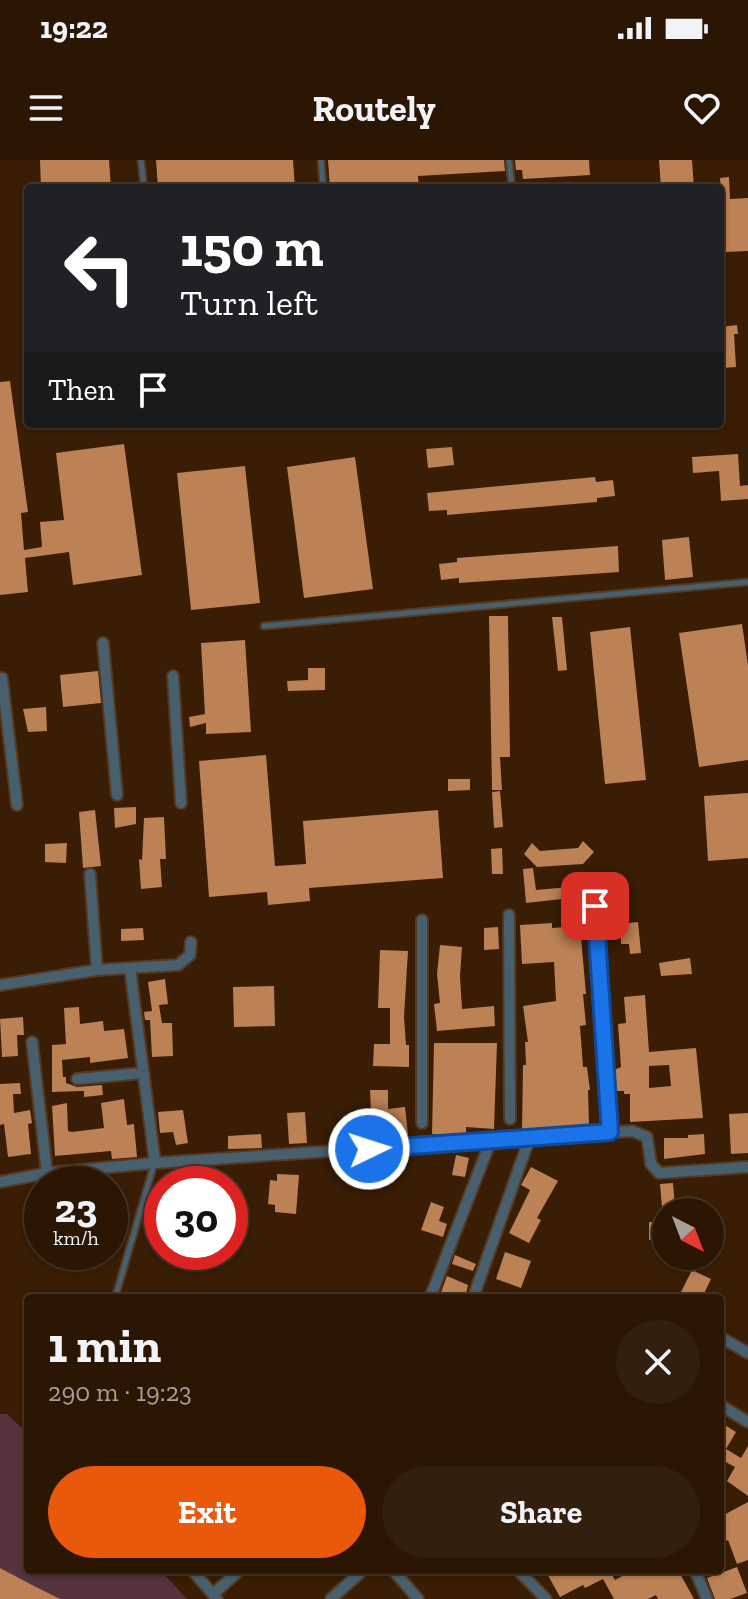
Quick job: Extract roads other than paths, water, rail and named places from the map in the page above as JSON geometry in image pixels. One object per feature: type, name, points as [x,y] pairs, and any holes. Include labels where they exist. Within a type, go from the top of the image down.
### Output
[{"type":"street","points":[[103,643],[117,795]]},
{"type":"street","points":[[173,676],[181,803]]},
{"type":"street","points":[[2,678],[17,805]]},
{"type":"street","points":[[90,874],[97,970]]},
{"type":"street","points":[[595,906],[610,1132]]},
{"type":"street","points":[[509,915],[510,1119]]},
{"type":"street","points":[[422,920],[422,1123]]},
{"type":"street","points":[[0,985],[97,970],[178,965],[190,955],[191,942]]},
{"type":"street","points":[[130,968],[155,1163]]},
{"type":"street","points":[[32,1042],[46,1166]]},
{"type":"street","points":[[77,1079],[143,1073]]},
{"type":"street","points":[[123,1166],[610,1132],[643,1133],[648,1141],[651,1164],[659,1173],[748,1167]]},
{"type":"street","points":[[474,1294],[530,1137]]},
{"type":"street","points":[[432,1294],[491,1140]]},
{"type":"street","points":[[0,1182],[24,1177]]},
{"type":"street","points":[[724,1339],[748,1353]]},
{"type":"street","points":[[724,1407],[748,1422]]},
{"type":"street","points":[[196,1574],[215,1596],[236,1574]]},
{"type":"street","points":[[331,1599],[359,1574]]},
{"type":"street","points":[[396,1574],[418,1599]]},
{"type":"street","points":[[522,1574],[546,1599]]},
{"type":"street","points":[[697,1574],[707,1599]]},
{"type":"lane","points":[[141,160],[144,184]]},
{"type":"lane","points":[[321,160],[323,184]]},
{"type":"lane","points":[[509,160],[512,184]]},
{"type":"lane","points":[[264,626],[748,582]]},
{"type":"lane","points":[[116,1294],[155,1163]]}]
